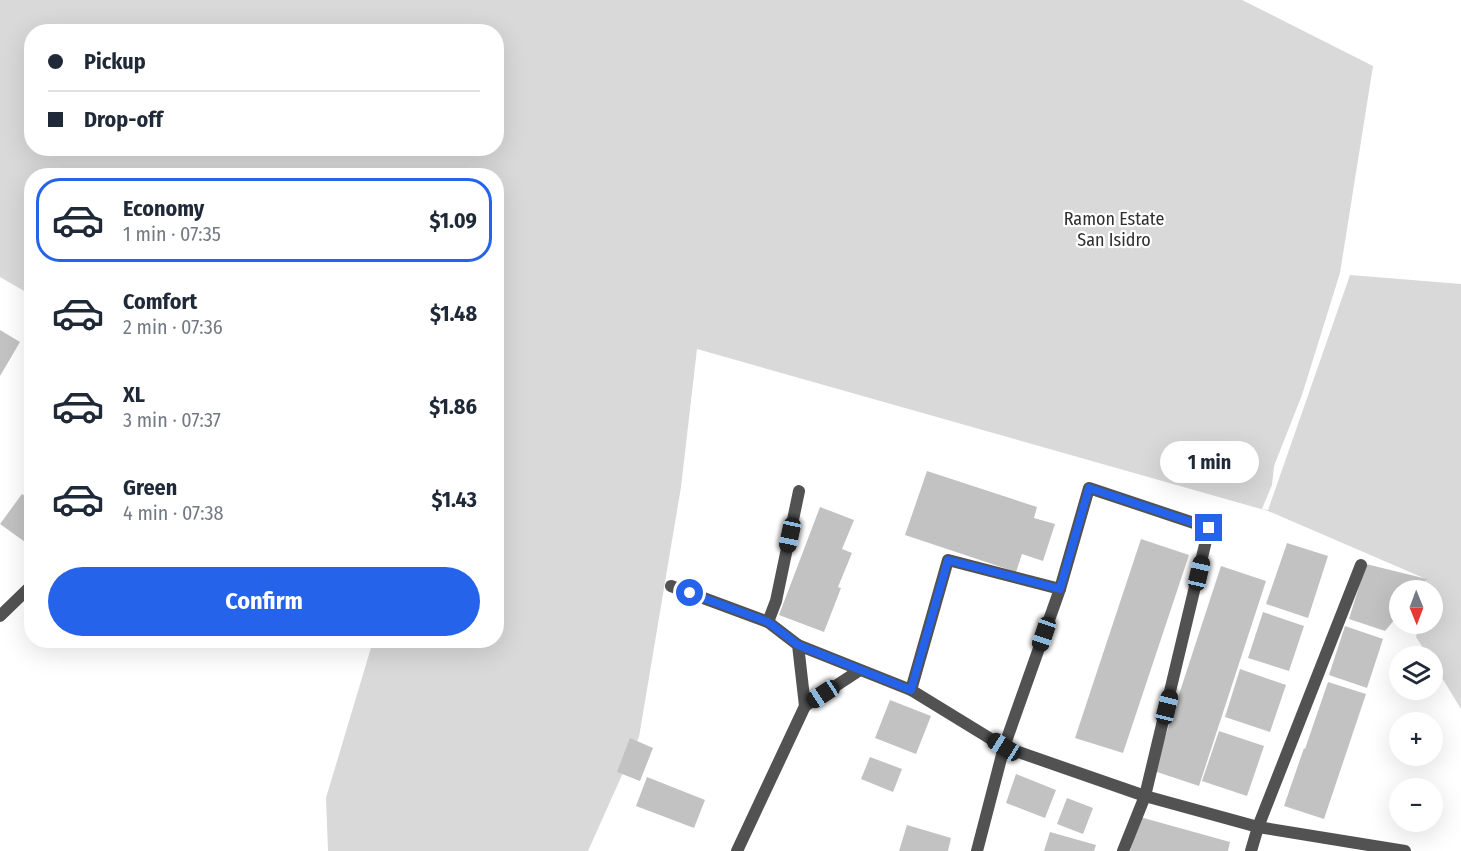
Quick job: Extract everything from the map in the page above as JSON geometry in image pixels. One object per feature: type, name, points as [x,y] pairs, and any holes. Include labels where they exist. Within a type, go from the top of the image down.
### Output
[{"type":"street","points":[[977,851],[1004,747],[1060,589],[1089,488],[1209,528],[1145,796],[1123,851]]},
{"type":"street","points":[[768,622],[776,601],[799,491]]},
{"type":"street","points":[[911,690],[948,560],[1060,589]]},
{"type":"street","points":[[1251,851],[1258,827],[1361,565]]},
{"type":"street","points":[[671,586],[768,622],[798,645],[911,690],[1004,747],[1145,796],[1258,827],[1405,851]]},
{"type":"street","points":[[0,616],[24,593]]},
{"type":"street","points":[[798,645],[805,706]]},
{"type":"street","points":[[737,851],[805,706],[860,669]]},
{"type":"green space","name":"Ramon Estate San Isidro","points":[[0,0],[1242,0],[1373,66],[1340,273],[1302,395],[1274,466],[1272,485],[1262,509],[1268,510],[1350,275],[1461,284],[1461,709],[1443,679],[1443,646],[1422,646],[1416,637],[1417,634],[1443,634],[1443,580],[1426,580],[1268,511],[697,349],[681,487],[639,737],[588,851],[328,851],[326,798],[371,648],[504,648],[504,168],[24,168],[24,291],[0,277]]},
{"type":"building","points":[[0,330],[20,342],[0,376]]},
{"type":"building","points":[[927,471],[1037,507],[1034,518],[1055,524],[1043,561],[1022,554],[1016,572],[905,535]]},
{"type":"building","points":[[22,494],[24,495],[24,541],[0,524]]},
{"type":"building","points":[[820,507],[854,520],[842,549],[852,553],[838,587],[841,588],[824,632],[779,615]]},
{"type":"building","points":[[1141,539],[1189,555],[1123,753],[1075,738]]},
{"type":"building","points":[[1287,543],[1328,556],[1308,618],[1266,604]]},
{"type":"building","points":[[1366,564],[1427,579],[1389,580],[1389,626],[1385,631],[1349,619]]},
{"type":"building","points":[[1221,566],[1266,581],[1199,786],[1154,771]]},
{"type":"building","points":[[1263,612],[1304,626],[1289,671],[1248,658]]},
{"type":"building","points":[[1345,626],[1383,639],[1367,688],[1329,675]]},
{"type":"building","points":[[1240,669],[1286,685],[1270,732],[1225,717]]},
{"type":"building","points":[[1328,682],[1366,694],[1324,819],[1284,806]]},
{"type":"building","points":[[890,700],[931,716],[916,754],[875,738]]},
{"type":"building","points":[[1219,731],[1264,746],[1247,796],[1202,781]]},
{"type":"building","points":[[630,738],[653,748],[640,781],[617,772]]},
{"type":"building","points":[[870,757],[902,769],[893,792],[861,779]]},
{"type":"building","points":[[1016,774],[1056,790],[1045,818],[1006,803]]},
{"type":"building","points":[[647,777],[705,800],[694,828],[636,806]]},
{"type":"building","points":[[1067,798],[1093,808],[1083,834],[1057,824]]},
{"type":"building","points":[[1140,817],[1230,842],[1228,851],[1130,851]]},
{"type":"building","points":[[907,825],[951,838],[948,851],[899,851]]},
{"type":"building","points":[[1050,832],[1096,845],[1094,851],[1044,851]]},
{"type":"route","points":[[690,593],[768,622],[798,645],[911,690],[948,560],[1060,589],[1089,488],[1209,528]]}]
